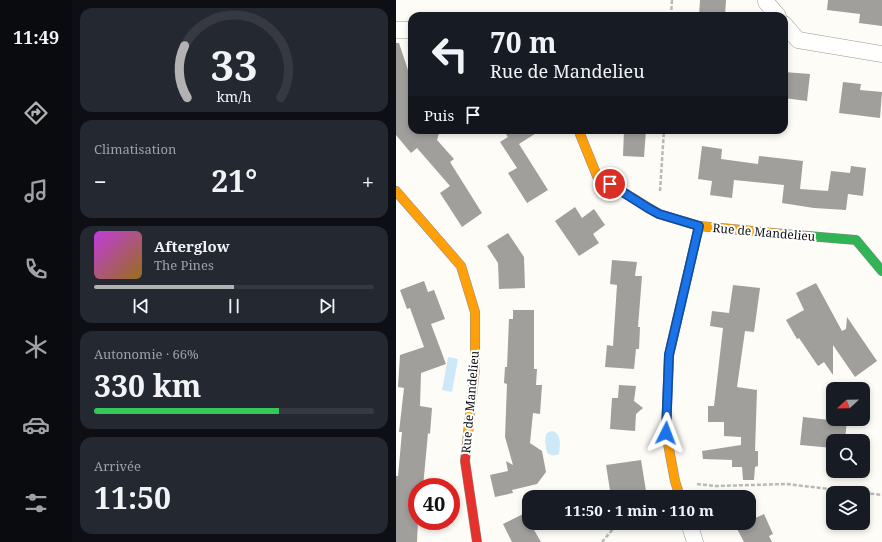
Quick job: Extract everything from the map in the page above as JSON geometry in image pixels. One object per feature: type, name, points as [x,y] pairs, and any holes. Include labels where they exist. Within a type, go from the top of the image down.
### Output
[{"type":"street","points":[[766,0],[775,12]]},
{"type":"street","points":[[788,29],[798,40],[882,54]]},
{"type":"street","points":[[396,30],[408,30]]},
{"type":"street","name":"Rue de Mandelieu","points":[[580,134],[597,176],[659,214],[699,226],[856,240],[882,271]]},
{"type":"street","name":"Rue de Mandelieu","points":[[396,191],[461,266],[475,312],[475,368],[465,461],[477,542]]},
{"type":"street","points":[[678,490],[666,433],[669,355],[699,226]]},
{"type":"street","points":[[691,530],[695,542]]},
{"type":"path","points":[[671,12],[672,0]]},
{"type":"path","points":[[659,214],[664,134]]},
{"type":"path","points":[[675,481],[715,486],[786,484],[882,495]]},
{"type":"path","points":[[602,542],[612,530]]},
{"type":"water","points":[[448,357],[458,359],[452,392],[442,390]]},
{"type":"water","points":[[552,431],[559,437],[560,448],[559,454],[550,455],[547,453],[545,442],[546,434]]},
{"type":"building","points":[[700,0],[726,0],[725,12],[699,12]]},
{"type":"building","points":[[828,0],[882,0],[882,26],[859,23],[860,14],[827,10]]},
{"type":"building","points":[[396,43],[399,43],[408,70],[408,134],[439,134],[437,140],[454,159],[450,162],[482,213],[462,227],[440,193],[450,186],[417,148],[411,153],[396,135]]},
{"type":"building","points":[[788,72],[810,74],[807,101],[788,99]]},
{"type":"building","points":[[843,82],[861,84],[860,90],[882,92],[880,118],[839,113]]},
{"type":"building","points":[[506,134],[535,134],[519,144],[548,190],[527,203],[508,173],[517,168],[500,142],[508,137]]},
{"type":"building","points":[[624,134],[646,134],[644,157],[623,156]]},
{"type":"building","points":[[702,146],[722,149],[721,159],[758,164],[759,156],[803,161],[800,189],[828,191],[831,171],[850,173],[851,166],[866,168],[863,196],[848,194],[846,210],[814,208],[782,203],[784,185],[734,180],[732,198],[710,195],[712,181],[698,179]]},
{"type":"building","points":[[575,207],[582,218],[594,209],[605,225],[593,234],[599,243],[579,256],[555,221]]},
{"type":"building","points":[[508,233],[524,257],[525,288],[499,289],[498,263],[487,246]]},
{"type":"building","points":[[612,260],[637,262],[635,276],[642,276],[638,327],[640,327],[639,349],[636,349],[634,369],[605,367],[607,345],[613,346],[617,285],[610,284]]},
{"type":"building","points":[[424,281],[428,292],[434,290],[445,319],[431,324],[446,364],[421,373],[420,406],[432,408],[424,478],[408,478],[408,530],[418,530],[417,542],[396,542],[396,476],[398,476],[402,432],[399,432],[404,388],[398,387],[400,355],[424,347],[410,308],[407,309],[400,290]]},
{"type":"building","points":[[816,283],[842,331],[846,329],[847,317],[877,361],[855,377],[833,345],[833,375],[824,362],[818,366],[799,338],[797,339],[786,320],[804,310],[796,293]]},
{"type":"building","points":[[733,285],[760,288],[754,332],[745,331],[737,387],[757,390],[755,451],[758,451],[758,466],[755,467],[754,480],[743,480],[742,467],[732,467],[732,460],[703,459],[702,451],[741,445],[741,437],[724,436],[724,422],[708,422],[708,406],[714,406],[723,328],[710,326],[712,311],[729,313]]},
{"type":"building","points":[[513,310],[534,310],[534,369],[537,369],[536,385],[542,385],[540,414],[533,413],[530,443],[542,451],[546,472],[537,484],[512,490],[513,493],[495,497],[490,475],[508,471],[506,461],[513,465],[505,437],[507,384],[504,383],[505,367],[507,367],[509,319],[513,319]]},
{"type":"building","points":[[619,385],[636,386],[634,401],[643,408],[636,414],[635,431],[610,429],[612,398],[618,398]]},
{"type":"building","points":[[803,417],[826,420],[826,426],[846,426],[846,434],[826,434],[826,447],[800,445]]},
{"type":"building","points":[[641,460],[646,490],[610,490],[606,465]]},
{"type":"building","points":[[522,514],[522,530],[534,530],[541,542],[512,542],[503,524]]},
{"type":"building","points":[[764,514],[773,534],[769,536],[772,542],[744,542],[738,530],[756,530],[756,518]]},
{"type":"traffic: fast","points":[[784,234],[856,240],[882,271]]},
{"type":"traffic: slow","points":[[580,134],[597,176],[659,214],[699,226],[784,234]]},
{"type":"traffic: slow","points":[[396,191],[461,266],[475,312],[475,368],[467,443]]},
{"type":"traffic: slow","points":[[678,490],[666,433],[669,355],[699,226]]},
{"type":"traffic: jam","points":[[467,443],[465,461],[477,542]]},
{"type":"route","points":[[610,184],[659,214],[699,226],[669,355],[666,433]]}]
